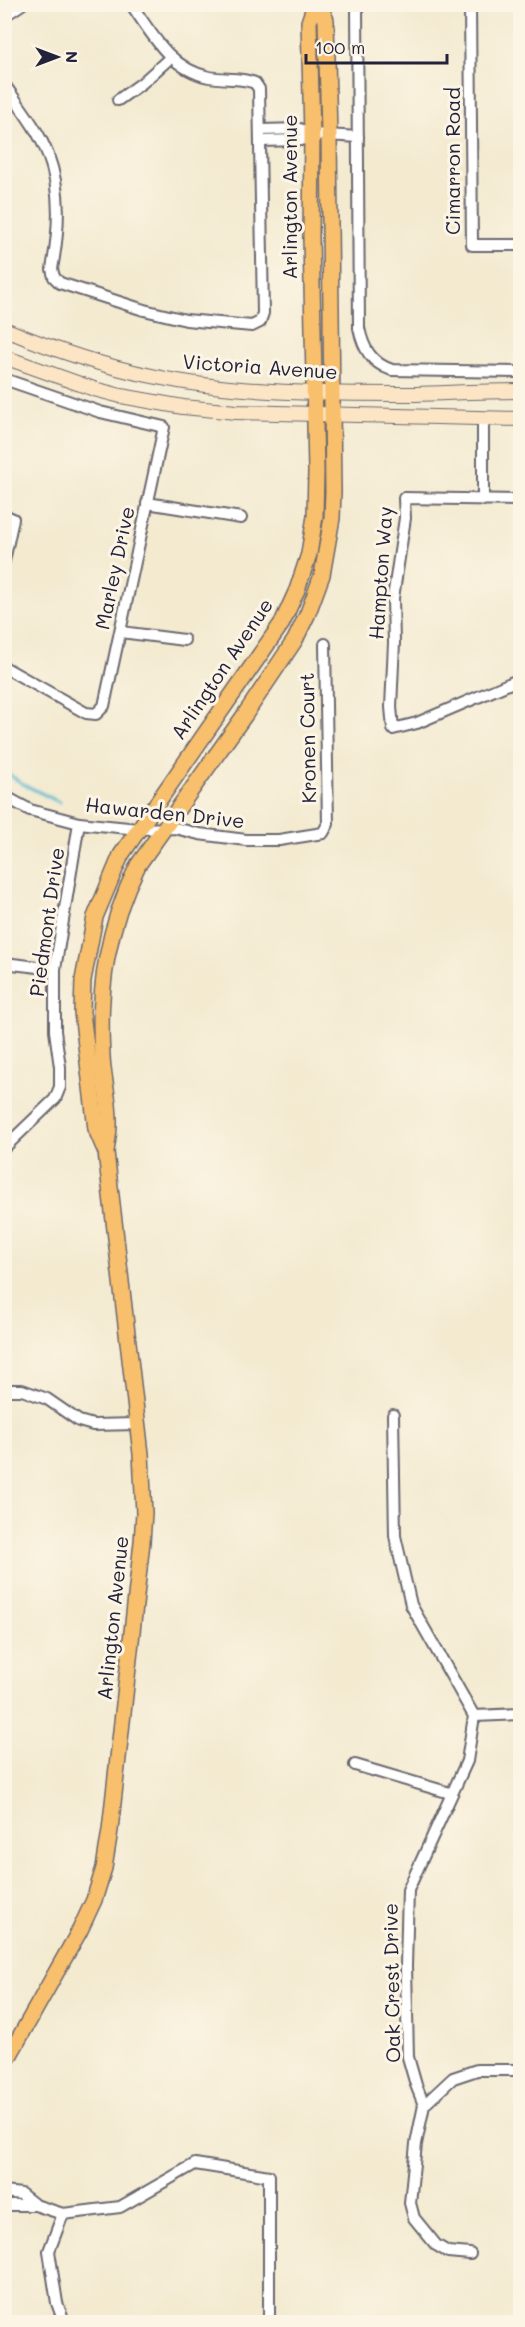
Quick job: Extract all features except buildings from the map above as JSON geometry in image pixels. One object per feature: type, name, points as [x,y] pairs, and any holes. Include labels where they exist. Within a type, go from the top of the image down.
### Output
[{"type":"main road","name":"Arlington Avenue","points":[[106,1152],[96,1129],[82,1012],[83,980],[95,917],[117,864],[138,830],[282,623],[297,590],[309,554],[315,516],[316,471],[310,238],[312,134],[309,22],[317,4]]},
{"type":"main road","name":"Arlington Avenue","points":[[4,2065],[80,1930],[94,1900],[104,1868],[112,1819],[142,1542],[143,1485],[106,1152],[109,1124],[100,1020],[107,947],[124,892],[138,865],[296,640],[322,575],[332,518],[326,20],[317,4]]},
{"type":"main road","name":"Victoria Avenue","points":[[4,329],[74,356],[153,377],[225,387],[417,394],[520,391]]},
{"type":"main road","points":[[4,357],[94,389],[144,401],[237,412],[520,419]]},
{"type":"street","points":[[4,16],[22,4]]},
{"type":"street","points":[[4,84],[36,130],[48,155],[58,214],[52,269],[54,277],[60,283],[144,310],[186,320],[252,326],[260,322],[263,302],[259,89],[255,83],[248,80],[198,75],[182,66],[162,49],[131,4]]},
{"type":"street","points":[[357,4],[359,328],[363,346],[374,360],[384,367],[403,371],[520,372]]},
{"type":"street","name":"Cimarron Road","points":[[470,4],[472,245],[520,245]]},
{"type":"street","points":[[118,100],[142,83],[171,57]]},
{"type":"street","points":[[260,135],[301,140],[312,134],[358,136]]},
{"type":"street","points":[[4,201],[4,232]]},
{"type":"street","name":"Marley Drive","points":[[4,379],[100,412],[164,427],[104,706],[96,714],[86,713],[4,667]]},
{"type":"street","points":[[483,419],[483,500],[520,500]]},
{"type":"street","name":"Hampton Way","points":[[483,500],[404,498],[405,518],[393,597],[394,643],[391,707],[393,729],[417,723],[520,679]]},
{"type":"street","points":[[147,503],[241,518]]},
{"type":"street","points":[[4,561],[9,517]]},
{"type":"street","points":[[121,632],[184,640]]},
{"type":"street","name":"Kronen Court","points":[[325,644],[328,824],[326,831]]},
{"type":"street","name":"Hawarden Drive","points":[[4,796],[30,810],[80,823],[138,830],[163,828],[251,841],[320,835],[326,831]]},
{"type":"street","name":"Piedmont Drive","points":[[4,1148],[55,1100],[60,1087],[55,1031],[56,969],[80,823]]},
{"type":"street","points":[[4,963],[56,969]]},
{"type":"street","points":[[4,1390],[22,1390],[47,1399],[79,1421],[93,1425],[137,1424]]},
{"type":"street","points":[[393,1415],[395,1536],[411,1605],[474,1716],[520,1714]]},
{"type":"street","name":"Oak Crest Drive","points":[[424,2104],[408,2056],[406,1966],[408,1890],[450,1793],[467,1761],[474,1716]]},
{"type":"street","points":[[355,1765],[450,1793]]},
{"type":"street","points":[[470,2254],[448,2252],[436,2245],[414,2218],[410,2203],[416,2144],[424,2104],[453,2078],[477,2070],[520,2070]]},
{"type":"street","points":[[4,2205],[35,2205],[63,2214],[120,2207],[195,2163],[269,2176],[266,2322]]},
{"type":"street","points":[[4,2192],[21,2194],[35,2205]]},
{"type":"street","points":[[63,2214],[49,2251],[57,2303],[64,2322]]},
{"type":"waterway","points":[[4,771],[23,784],[59,802]]}]
